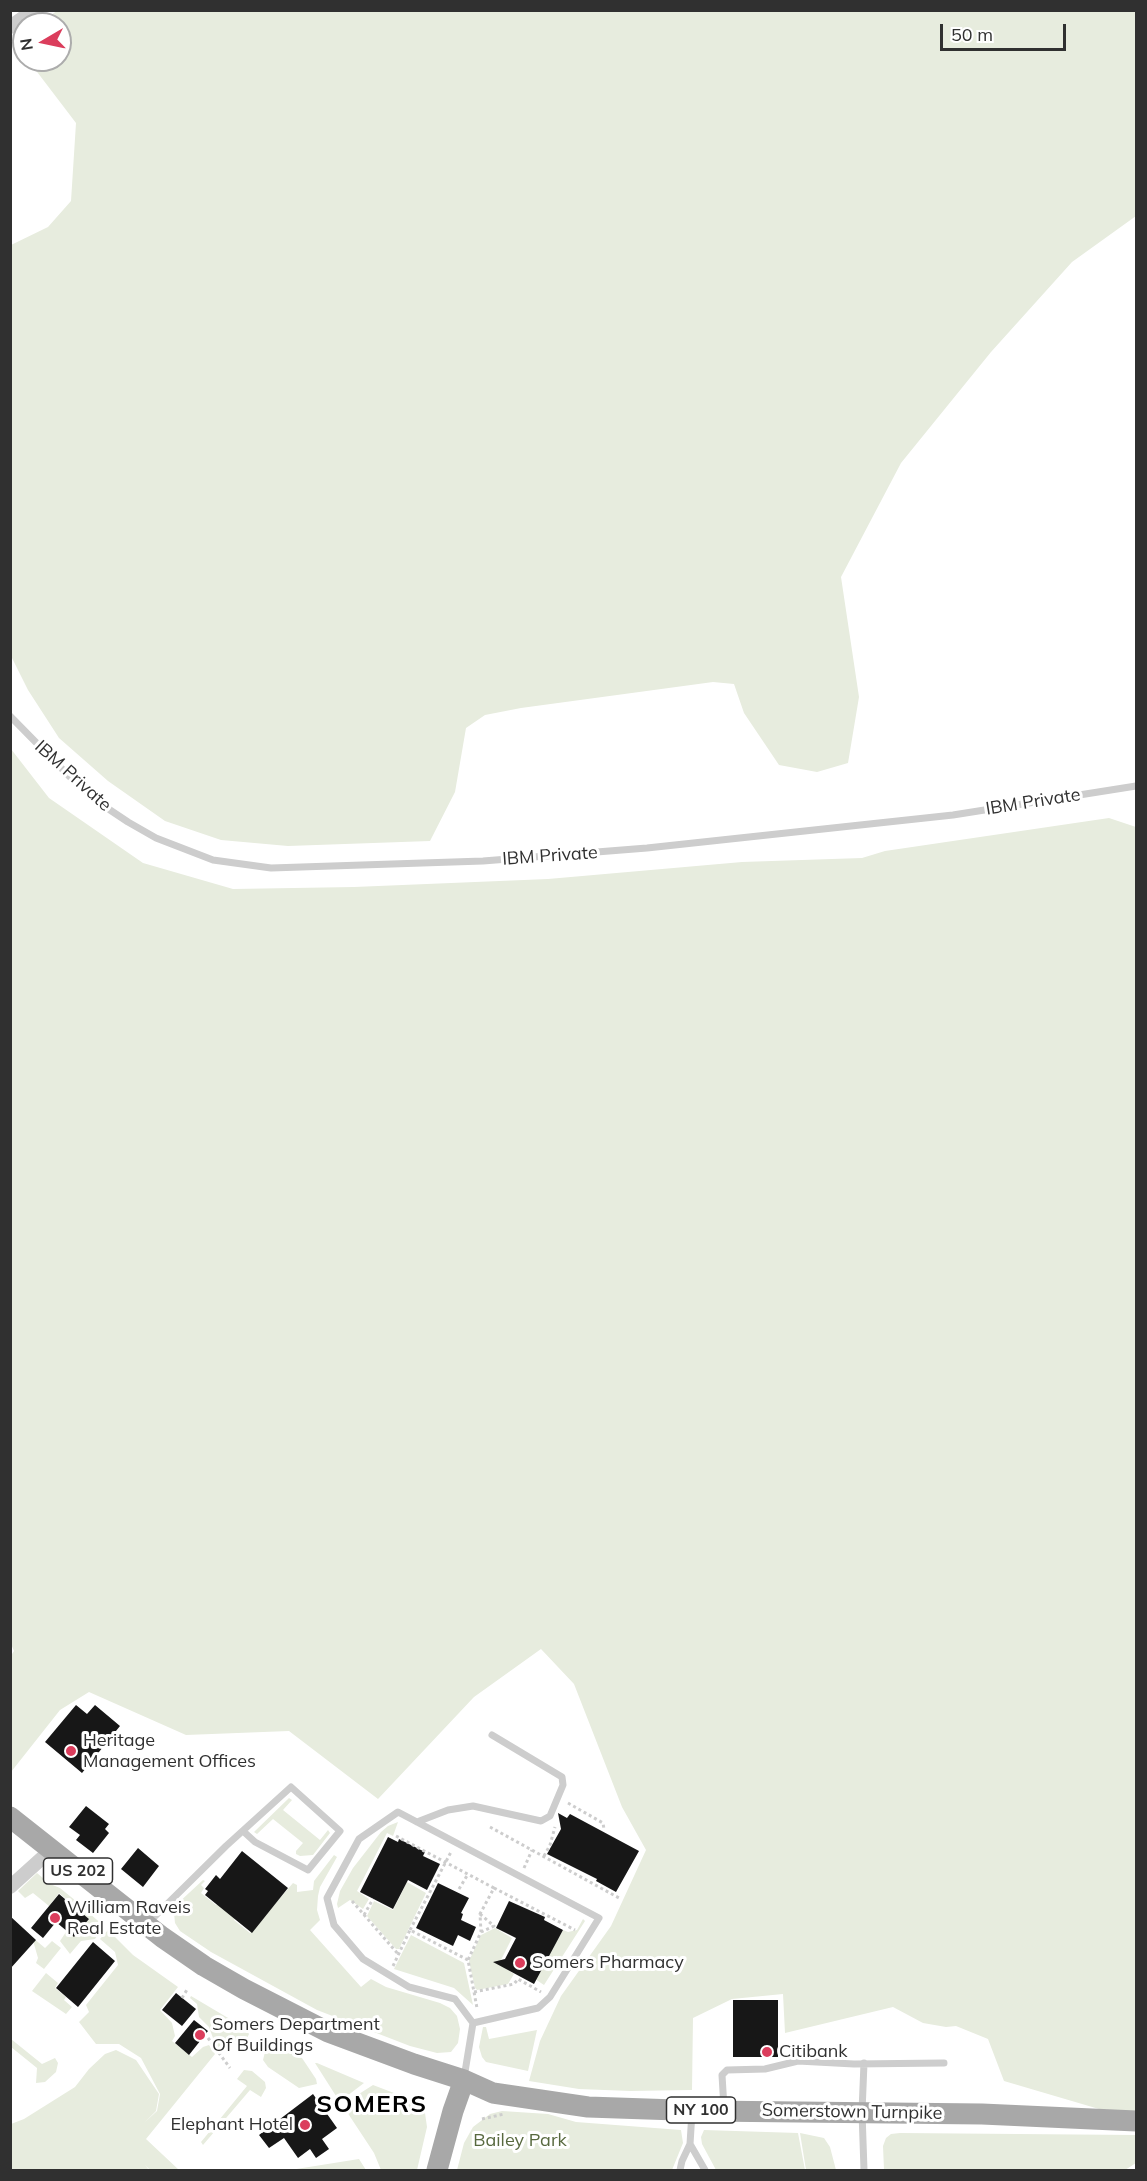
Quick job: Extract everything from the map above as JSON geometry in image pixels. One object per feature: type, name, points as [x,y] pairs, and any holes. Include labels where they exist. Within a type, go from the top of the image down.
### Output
[{"type":"main road","name":"US 202","points":[[10,1817],[146,1925],[204,1966],[328,2032],[464,2080]]},
{"type":"main road","name":"Somerstown Turnpike","points":[[464,2080],[493,2093],[588,2107],[982,2114],[1137,2121]]},
{"type":"main road","points":[[437,2170],[464,2080]]},
{"type":"street","points":[[10,27],[34,10]]},
{"type":"street","points":[[10,1887],[51,1850]]},
{"type":"lane","name":"IBM Private","points":[[10,716],[70,777],[98,802],[128,822],[156,838],[213,860],[271,868],[483,861],[647,848],[953,815],[1137,786]]},
{"type":"lane","points":[[417,1822],[448,1810],[473,1806],[541,1821],[550,1816],[563,1785],[562,1777],[492,1735]]},
{"type":"lane","points":[[146,1925],[243,1831],[291,1787],[340,1831],[308,1870],[255,1842],[243,1831]]},
{"type":"lane","points":[[398,1812],[599,1918],[550,1997],[538,2008],[476,2022],[455,2000],[409,1987],[363,1959],[334,1925],[327,1898],[359,1839],[398,1812]]},
{"type":"lane","points":[[464,2080],[476,2022]]},
{"type":"lane","points":[[724,2110],[723,2075],[727,2070],[765,2069],[798,2061],[944,2063]]},
{"type":"lane","points":[[864,2063],[862,2112],[864,2170]]},
{"type":"lane","points":[[680,2170],[690,2144],[692,2110]]},
{"type":"lane","points":[[690,2144],[705,2170]]},
{"type":"path","points":[[563,1812],[568,1803],[603,1823],[604,1829]]},
{"type":"path","points":[[544,1856],[558,1820]]},
{"type":"path","points":[[490,1827],[619,1898]]},
{"type":"path","points":[[396,1836],[575,1930]]},
{"type":"path","points":[[388,1974],[456,1842]]},
{"type":"path","points":[[459,1889],[468,1874]]},
{"type":"path","points":[[476,2022],[474,1992],[468,1960],[481,1932],[480,1914],[494,1888]]},
{"type":"path","points":[[364,1915],[373,1899]]},
{"type":"path","points":[[352,1901],[398,1954]]},
{"type":"path","points":[[480,1914],[494,1926],[481,1932]]},
{"type":"path","points":[[410,1930],[468,1960]]},
{"type":"path","points":[[474,1992],[514,1984],[518,1979],[550,1997]]},
{"type":"path","points":[[182,1998],[188,1988]]},
{"type":"path","points":[[208,2038],[230,2068]]},
{"type":"green space","points":[[1136,11],[1136,216],[1072,262],[991,352],[901,463],[841,577],[859,697],[848,763],[817,772],[779,765],[744,713],[734,684],[713,682],[485,715],[466,728],[455,792],[430,841],[288,846],[221,840],[165,821],[108,781],[59,738],[28,690],[11,656],[11,245],[48,227],[71,201],[76,123],[37,72],[72,72],[72,12],[55,12]]},
{"type":"green space","points":[[11,749],[49,798],[143,863],[233,889],[354,887],[548,879],[742,862],[862,858],[885,851],[1109,818],[1136,827],[1136,2112],[1099,2109],[1004,2081],[988,2039],[956,2026],[946,2027],[923,2023],[893,2007],[785,2033],[783,1994],[732,1999],[693,2018],[692,2090],[579,2089],[529,2081],[540,2041],[561,1996],[611,1926],[646,1850],[622,1807],[574,1684],[541,1649],[474,1697],[378,1799],[289,1731],[186,1735],[89,1692],[60,1710],[11,1772],[10,1657],[14,1651],[11,1644]]},
{"type":"green space","points":[[289,1798],[292,1800],[283,1810],[320,1840],[328,1830],[330,1833],[313,1855],[296,1854],[303,1843],[273,1819],[257,1834],[254,1832]]},
{"type":"green space","points":[[398,1822],[393,1836],[387,1833],[357,1891],[369,1899],[363,1909],[350,1900],[338,1908],[340,1891],[353,1868],[381,1832]]},
{"type":"green space","points":[[334,1855],[337,1857],[320,1887],[318,1896],[317,1910],[320,1920],[310,1930],[361,1987],[371,1979],[386,1987],[450,2008],[457,2016],[460,2029],[458,2043],[451,2052],[437,2053],[410,2046],[317,2010],[211,1952],[180,1931],[175,1923],[176,1905],[203,1880],[205,1881],[201,1885],[204,1888],[201,1893],[216,1905],[220,1901],[237,1916],[234,1920],[250,1933],[293,1883],[297,1885],[297,1892],[313,1890],[314,1881]]},
{"type":"green space","points":[[37,1873],[76,1901],[72,1904],[59,1893],[49,1906],[33,1893],[25,1898],[18,1891]]},
{"type":"green space","points":[[407,1882],[426,1893],[399,1949],[396,1949],[367,1916],[374,1901],[393,1910]]},
{"type":"green space","points":[[82,1907],[104,1926],[95,1939],[81,1941],[70,1954],[60,1941],[66,1932],[74,1937],[89,1919],[80,1911]]},
{"type":"green space","points":[[583,1919],[585,1921],[544,1985],[535,1979],[563,1930],[568,1932],[577,1930]]},
{"type":"green space","points":[[495,1928],[512,1938],[499,1964],[514,1974],[508,1984],[477,1990],[469,1961],[481,1935]]},
{"type":"green space","points":[[108,1930],[133,1955],[178,1987],[160,2010],[172,2023],[175,2036],[172,2041],[192,2057],[203,2047],[209,2045],[215,2054],[146,2139],[179,2170],[150,2170],[145,2165],[149,2170],[11,2170],[11,2124],[24,2119],[75,2087],[105,2054],[116,2050],[136,2060],[159,2094],[156,2111],[144,2123],[157,2111],[160,2094],[141,2058],[119,2044],[96,2044],[79,2022],[89,2012],[86,2005],[118,1965],[115,1952],[100,1939]]},
{"type":"green space","points":[[411,1935],[464,1963],[473,2005],[454,1988],[394,1969]]},
{"type":"green space","points":[[32,1937],[45,1948],[52,1941],[61,1948],[44,1969],[36,1963],[38,1958]]},
{"type":"green space","points":[[46,1973],[58,1983],[55,1988],[66,1997],[64,2000],[72,2007],[66,2014],[32,1991]]},
{"type":"green space","points":[[191,1996],[245,2028],[249,2034],[244,2045],[228,2037],[217,2049],[209,2027],[199,2017],[197,2004],[190,1998]]},
{"type":"green space","points":[[483,2027],[486,2027],[489,2039],[537,2030],[528,2071],[486,2062],[479,2047]]},
{"type":"green space","points":[[11,2039],[42,2064],[55,2058],[58,2063],[56,2072],[45,2082],[36,2083],[37,2068],[11,2047]]},
{"type":"green space","points":[[275,2042],[300,2055],[317,2084],[299,2088],[268,2067],[263,2060],[265,2052]]},
{"type":"green space","points":[[315,2063],[364,2083],[343,2099],[336,2096]]},
{"type":"green space","points":[[244,2070],[252,2071],[265,2082],[266,2088],[261,2097],[250,2090],[203,2145],[201,2142],[247,2086],[237,2079]]},
{"type":"green space","points":[[373,2085],[415,2101],[425,2113],[427,2127],[417,2170],[381,2170],[374,2153],[349,2115],[346,2109],[348,2101]]},
{"type":"green space","name":"Bailey Park","points":[[502,2111],[548,2114],[576,2122],[681,2130],[683,2143],[672,2170],[457,2170],[464,2143],[473,2127],[490,2114]]},
{"type":"green space","points":[[704,2130],[798,2133],[805,2170],[716,2170],[702,2144],[701,2137]]},
{"type":"green space","points":[[800,2133],[824,2138],[830,2147],[836,2170],[806,2170]]},
{"type":"green space","points":[[891,2134],[1136,2135],[1136,2163],[1125,2170],[884,2170],[883,2146],[886,2138]]},
{"type":"green space","points":[[359,2159],[366,2170],[290,2170]]},
{"type":"building","points":[[76,1705],[87,1714],[95,1705],[120,1726],[82,1773],[45,1742]]},
{"type":"building","points":[[86,1806],[109,1824],[105,1829],[109,1833],[93,1853],[76,1840],[80,1835],[69,1827]]},
{"type":"building","points":[[558,1813],[567,1818],[570,1814],[639,1851],[616,1892],[596,1881],[597,1879],[547,1854],[561,1829]]},
{"type":"building","points":[[388,1837],[398,1842],[399,1839],[425,1852],[423,1856],[440,1864],[427,1890],[408,1880],[393,1909],[360,1892]]},
{"type":"building","points":[[138,1848],[159,1866],[143,1887],[121,1869]]},
{"type":"building","points":[[242,1851],[288,1888],[252,1933],[205,1895],[208,1891],[205,1889],[216,1875],[220,1879]]},
{"type":"building","points":[[438,1883],[469,1898],[461,1913],[463,1914],[461,1920],[476,1927],[470,1941],[458,1935],[453,1946],[416,1928]]},
{"type":"building","points":[[59,1894],[89,1919],[74,1937],[56,1922],[43,1938],[31,1928]]},
{"type":"building","points":[[509,1901],[545,1917],[544,1920],[563,1930],[534,1984],[493,1962],[505,1959],[516,1938],[496,1928]]},
{"type":"building","points":[[10,1916],[36,1940],[10,1969]]},
{"type":"building","points":[[93,1942],[115,1961],[78,2007],[56,1988]]},
{"type":"building","points":[[176,1993],[196,2009],[182,2026],[162,2010]]},
{"type":"building","points":[[733,2000],[778,2000],[778,2057],[733,2057]]},
{"type":"building","points":[[194,2020],[208,2031],[189,2055],[175,2043]]},
{"type":"building","points":[[313,2094],[337,2128],[322,2139],[329,2149],[316,2158],[310,2149],[298,2158],[284,2138],[269,2148],[259,2135]]},
{"type":"place","name":"Heritage Management Offices","points":[[71,1751]]},
{"type":"place","name":"William Raveis Real Estate","points":[[55,1918]]},
{"type":"place","name":"Somers Pharmacy","points":[[520,1963]]},
{"type":"place","name":"Somers Department Of Buildings","points":[[200,2035]]},
{"type":"place","name":"Citibank","points":[[767,2052]]},
{"type":"place","name":"Elephant Hotel","points":[[305,2125]]},
{"type":"district","name":"SOMERS","points":[[372,2105]]}]
